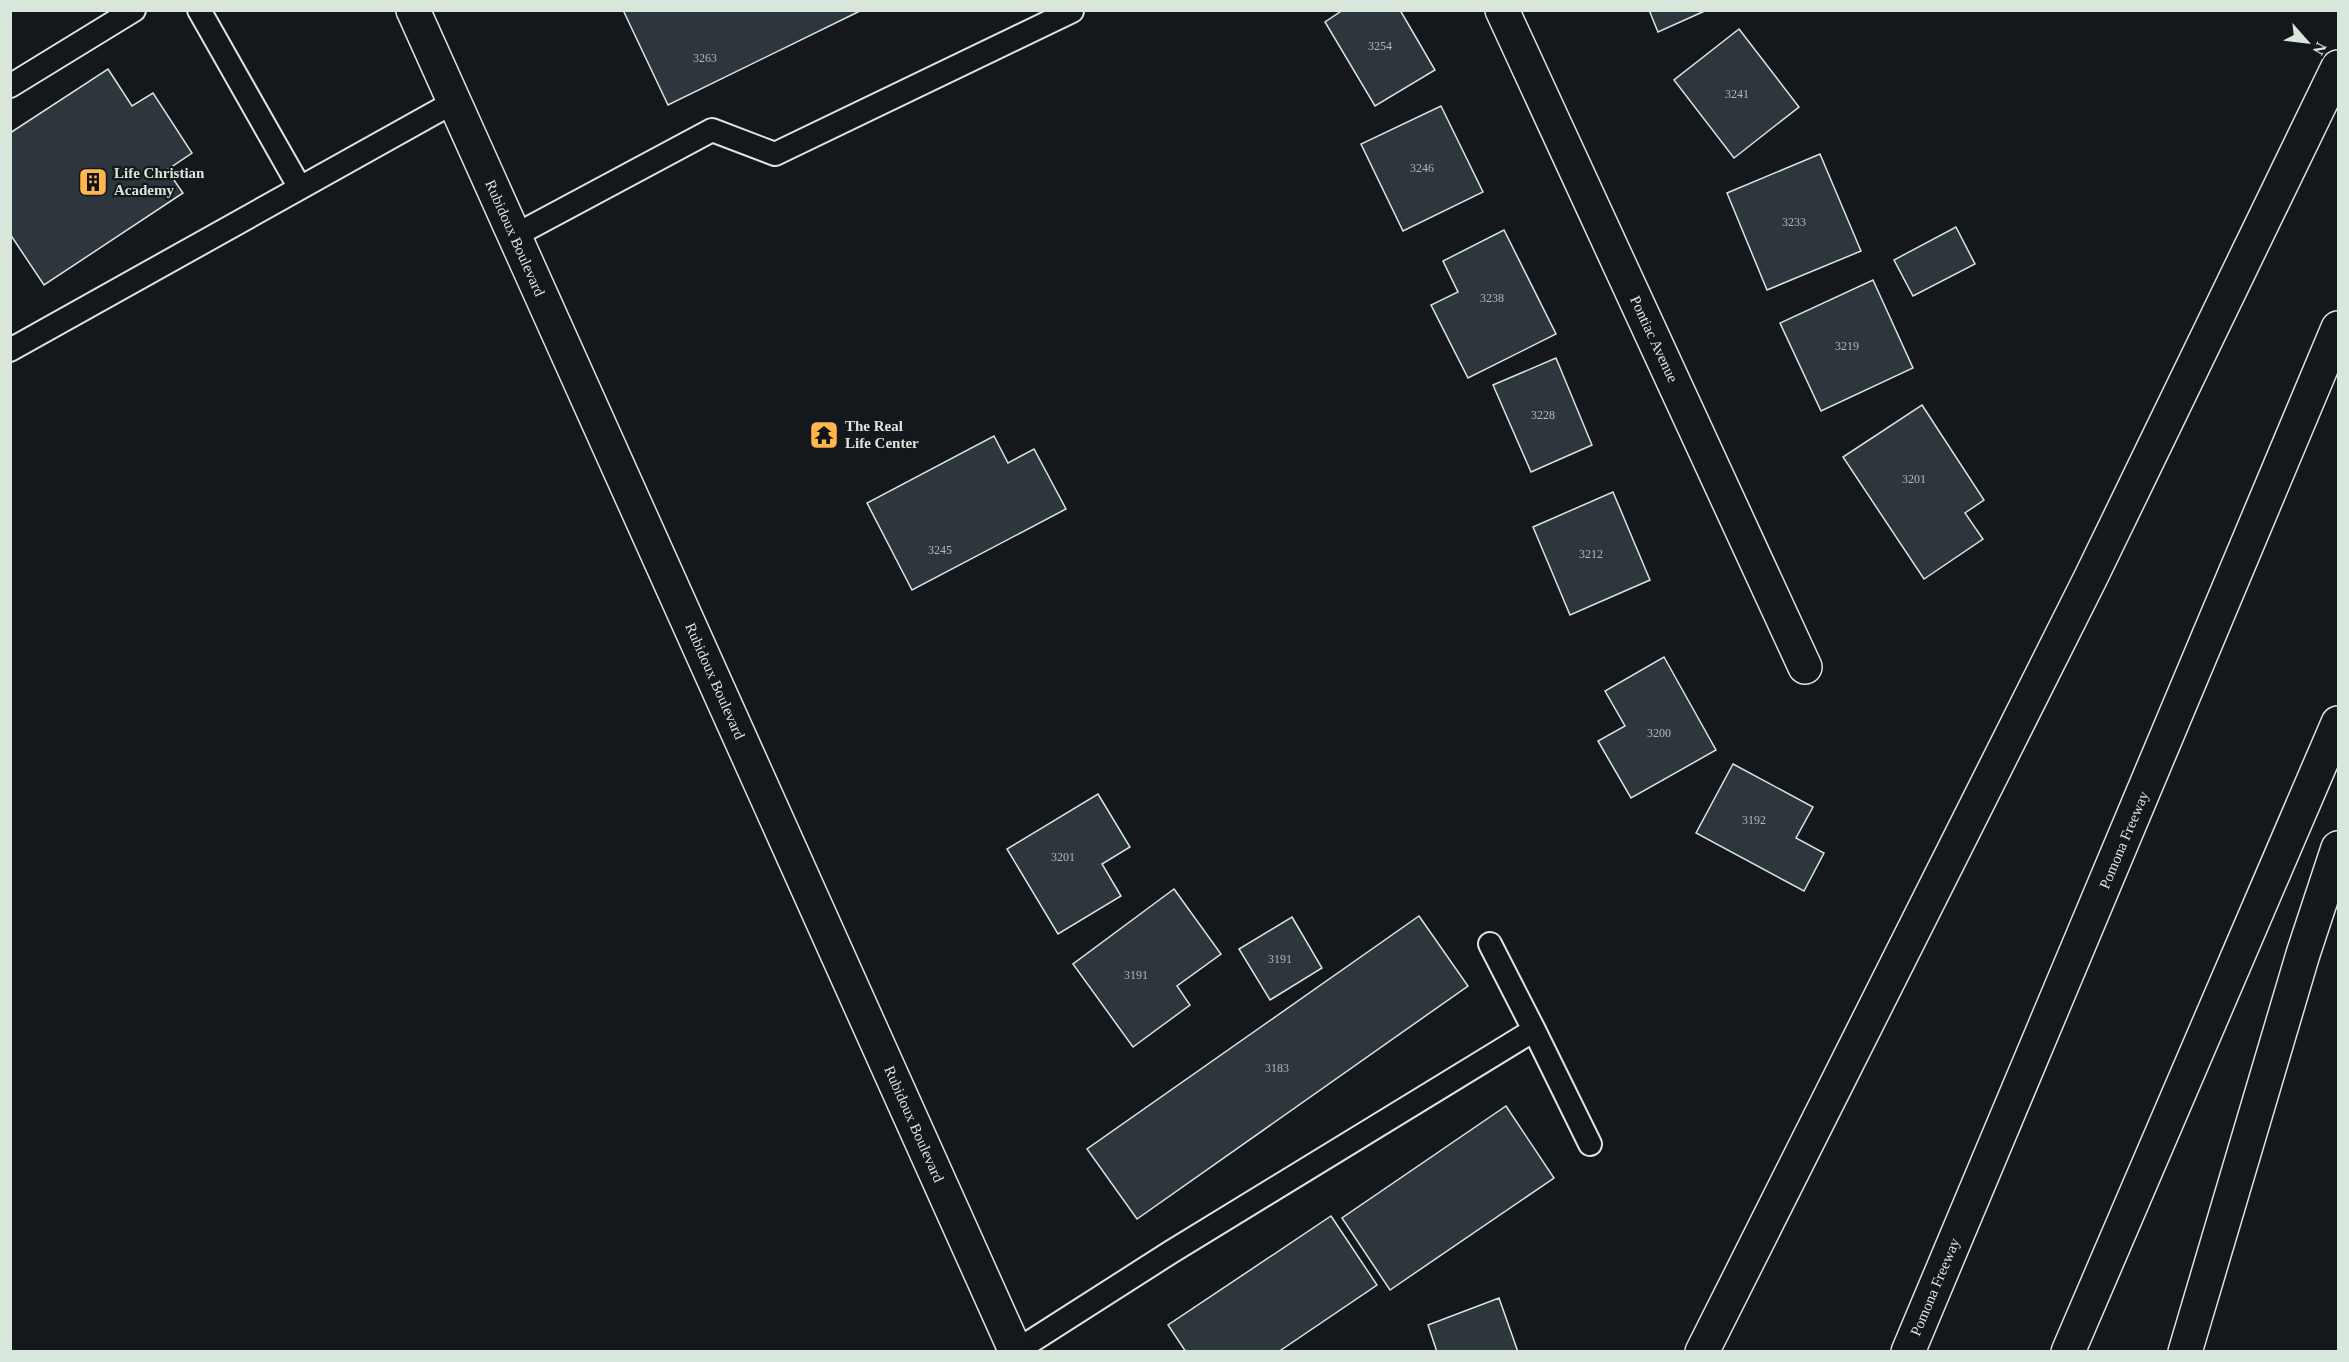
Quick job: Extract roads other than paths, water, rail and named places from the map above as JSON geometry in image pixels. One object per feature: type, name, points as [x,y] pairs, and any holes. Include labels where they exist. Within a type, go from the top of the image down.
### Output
[{"type":"main road","name":"Rubidoux Boulevard","points":[[413,10],[1016,1352]]},
{"type":"main road","name":"Pontiac Avenue","points":[[1502,10],[1805,667]]},
{"type":"main road","points":[[1702,1352],[2091,577],[2338,67]]},
{"type":"main road","name":"Pomona Freeway","points":[[1908,1352],[2338,327]]},
{"type":"main road","points":[[2068,1352],[2338,723]]},
{"type":"main road","points":[[2185,1352],[2303,954],[2338,848]]},
{"type":"lane","points":[[10,86],[134,10]]},
{"type":"lane","points":[[199,10],[300,188]]},
{"type":"lane","points":[[514,236],[712,130],[775,154],[1072,11]]},
{"type":"lane","points":[[10,350],[454,102]]},
{"type":"lane","points":[[1490,944],[1590,1144]]},
{"type":"lane","points":[[1016,1352],[1171,1252],[1534,1030]]},
{"type":"place","name":"Life Christian Academy","points":[[93,182]]},
{"type":"place","name":"The Real Life Center","points":[[824,435]]}]
